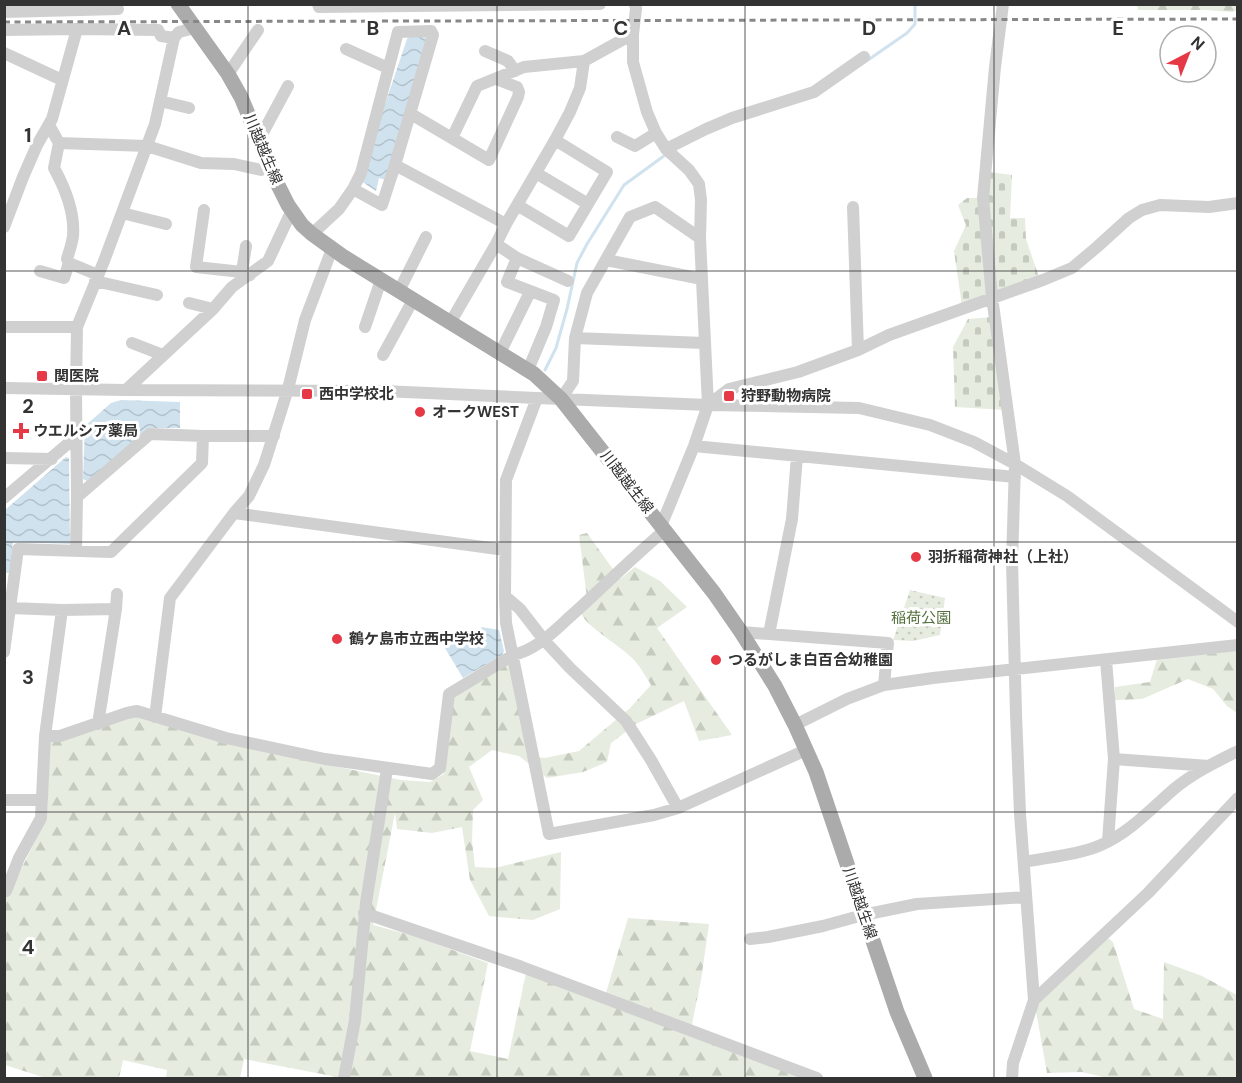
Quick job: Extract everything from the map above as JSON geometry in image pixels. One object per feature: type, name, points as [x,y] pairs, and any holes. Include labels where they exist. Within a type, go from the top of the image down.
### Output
[{"type":"main road","name":"川越越生線","points":[[185,8],[195,28],[228,74],[241,97],[269,165],[302,225],[332,249],[534,374],[561,399],[714,592],[775,686],[816,772],[897,1012],[925,1078]]},
{"type":"street","points":[[318,4],[319,7],[600,4]]},
{"type":"street","points":[[45,736],[60,736],[137,711],[226,738],[325,759],[432,774],[440,768],[449,694],[513,655],[544,640],[610,581],[663,528],[708,405],[700,238],[701,200],[699,184],[689,170],[666,149],[647,112],[633,62],[635,4]]},
{"type":"street","points":[[1003,4],[983,198],[992,297],[1015,470],[1012,562],[1020,814],[1034,1000],[1013,1063],[1012,1078]]},
{"type":"street","points":[[8,9],[100,7],[118,9]]},
{"type":"street","points":[[76,550],[77,327],[147,146],[174,38],[179,32],[195,28]]},
{"type":"street","points":[[4,227],[37,144],[49,125],[76,29]]},
{"type":"street","points":[[4,30],[158,30],[161,36],[174,38]]},
{"type":"street","points":[[228,74],[258,30]]},
{"type":"street","points":[[312,234],[339,209],[361,173],[398,32],[431,31],[433,34],[411,114],[382,205],[353,189]]},
{"type":"street","points":[[452,138],[477,86],[524,67],[584,61],[633,34]]},
{"type":"street","points":[[346,49],[387,68]]},
{"type":"street","points":[[484,51],[508,61],[515,71]]},
{"type":"street","points":[[4,53],[62,80]]},
{"type":"street","points":[[666,149],[732,118],[814,92],[864,57]]},
{"type":"street","points":[[450,322],[570,112],[580,88],[584,61]]},
{"type":"street","points":[[411,114],[489,160],[519,92],[517,87],[496,79]]},
{"type":"street","points":[[259,140],[288,87]]},
{"type":"street","points":[[160,101],[189,108]]},
{"type":"street","points":[[49,125],[60,143],[54,168],[63,185],[72,222],[73,237],[66,259],[69,263],[97,278],[157,295]]},
{"type":"street","points":[[617,137],[635,146],[656,133]]},
{"type":"street","points":[[517,205],[569,236],[607,171],[555,141]]},
{"type":"street","points":[[60,143],[147,146],[201,163],[234,164],[261,170],[269,165]]},
{"type":"street","points":[[395,165],[506,224]]},
{"type":"street","points":[[536,173],[588,204]]},
{"type":"street","points":[[708,405],[729,389],[798,372],[858,350],[889,335],[1072,268],[1129,218],[1142,210],[1160,205],[1209,207],[1238,203]]},
{"type":"street","points":[[561,399],[573,381],[575,338],[586,294],[630,217],[655,207],[700,238]]},
{"type":"street","points":[[853,207],[858,350]]},
{"type":"street","points":[[204,210],[196,267],[246,273]]},
{"type":"street","points":[[126,390],[213,309],[246,273],[268,261],[292,210]]},
{"type":"street","points":[[122,213],[166,224]]},
{"type":"street","points":[[399,291],[426,237]]},
{"type":"street","points":[[496,244],[517,258],[568,281]]},
{"type":"street","points":[[246,246],[246,273]]},
{"type":"street","points":[[155,717],[170,598],[249,496],[264,465],[288,389],[305,320],[332,249]]},
{"type":"street","points":[[517,258],[507,282],[554,300],[546,327],[528,370]]},
{"type":"street","points":[[606,260],[702,279]]},
{"type":"street","points":[[40,271],[64,278],[69,263]]},
{"type":"street","points":[[365,327],[381,280]]},
{"type":"street","points":[[500,353],[530,292]]},
{"type":"street","points":[[383,354],[413,300]]},
{"type":"street","points":[[189,303],[213,309]]},
{"type":"street","points":[[4,327],[77,327]]},
{"type":"street","points":[[575,338],[704,343]]},
{"type":"street","points":[[132,343],[163,355]]},
{"type":"street","points":[[4,388],[383,391],[708,405],[859,408],[930,425],[974,442],[1015,470],[1067,496],[1238,622]]},
{"type":"street","points":[[537,398],[506,480],[505,596],[506,623],[549,834],[654,815],[678,808],[806,750]]},
{"type":"street","points":[[77,497],[150,434],[274,436]]},
{"type":"street","points":[[5,644],[18,549],[111,552],[202,463],[203,435]]},
{"type":"street","points":[[4,498],[77,436]]},
{"type":"street","points":[[694,446],[797,456],[1015,470]]},
{"type":"street","points":[[768,634],[792,519],[797,456]]},
{"type":"street","points":[[4,458],[52,459]]},
{"type":"street","points":[[234,513],[505,550]]},
{"type":"street","points":[[98,724],[117,594]]},
{"type":"street","points":[[505,596],[520,609],[570,668],[626,721],[678,808]]},
{"type":"street","points":[[10,608],[116,609]]},
{"type":"street","points":[[6,891],[19,858],[41,818],[45,736],[62,610]]},
{"type":"street","points":[[741,632],[888,643],[884,685]]},
{"type":"street","points":[[795,725],[847,699],[884,685],[1238,645]]},
{"type":"street","points":[[1106,660],[1114,759],[1108,841]]},
{"type":"street","points":[[1024,862],[1084,850],[1108,841],[1133,826],[1176,788],[1209,766],[1238,751]]},
{"type":"street","points":[[1114,759],[1209,766]]},
{"type":"street","points":[[344,1078],[355,1020],[364,913],[387,769]]},
{"type":"street","points":[[1034,1000],[1148,893],[1238,798]]},
{"type":"street","points":[[4,800],[42,800]]},
{"type":"street","points":[[4,858],[19,858]]},
{"type":"street","points":[[750,939],[768,938],[917,904],[1026,897]]},
{"type":"street","points":[[364,913],[522,967],[818,1078]]},
{"type":"green space","points":[[1137,5],[1237,5],[1237,10],[1233,12],[1138,10]]},
{"type":"green space","points":[[989,172],[1012,175],[1010,218],[1025,218],[1026,239],[1040,280],[962,306],[954,251],[966,225],[958,205],[967,198],[986,198]]},
{"type":"green space","points":[[993,317],[1006,410],[955,407],[953,347],[968,319]]},
{"type":"green space","points":[[587,533],[620,579],[635,567],[660,581],[687,607],[657,628],[732,735],[699,741],[684,701],[636,724],[611,743],[607,762],[583,772],[547,778],[519,756],[492,750],[469,767],[483,800],[473,810],[472,841],[475,867],[495,868],[561,852],[560,909],[533,920],[489,916],[470,880],[462,827],[432,833],[397,829],[395,813],[373,925],[414,936],[488,963],[470,1051],[508,1059],[526,973],[606,993],[628,918],[709,924],[690,1034],[775,1066],[798,1078],[335,1078],[244,1059],[240,1078],[166,1078],[167,1070],[123,1060],[119,1078],[46,1078],[5,1065],[5,892],[10,892],[47,817],[50,742],[129,717],[139,717],[252,749],[401,780],[430,782],[444,774],[449,694],[509,663],[527,756],[545,758],[579,751],[630,708],[651,685],[635,661],[597,631],[581,613],[588,606],[579,535]]},
{"type":"green space","name":"稲荷公園","points":[[910,590],[945,598],[940,635],[913,641],[893,640]]},
{"type":"green space","points":[[1237,651],[1237,713],[1227,706],[1213,689],[1188,679],[1142,699],[1115,700],[1115,687],[1150,682],[1157,659]]},
{"type":"green space","points":[[1104,935],[1113,942],[1134,1009],[1163,1019],[1164,962],[1202,976],[1237,995],[1237,1078],[1108,1078],[1082,1072],[1047,1073],[1034,1000]]},
{"type":"water","points":[[425,37],[426,39],[386,180],[379,178],[376,191],[361,181],[407,39]]},
{"type":"water","points":[[121,400],[180,402],[180,428],[149,428],[87,481],[83,479],[85,426],[111,403]]},
{"type":"water","points":[[66,457],[69,458],[70,544],[13,542],[9,573],[5,573],[5,510]]},
{"type":"water","points":[[482,627],[499,630],[504,651],[502,655],[463,678],[445,648],[455,643],[457,629],[473,632]]},
{"type":"waterway","points":[[868,60],[907,33],[915,24],[915,4]]},
{"type":"waterway","points":[[545,370],[556,348],[577,263],[587,244],[624,185],[668,153]]},
{"type":"railway","points":[[4,22],[1238,19]]},
{"type":"place","name":"関医院","points":[[42,376]]},
{"type":"place","name":"西中学校北","points":[[307,394]]},
{"type":"place","name":"狩野動物病院","points":[[729,396]]},
{"type":"place","name":"オークWEST","points":[[420,412]]},
{"type":"place","name":"ウエルシア薬局","points":[[21,431]]},
{"type":"place","name":"羽折稲荷神社（上社）","points":[[916,557]]},
{"type":"place","name":"鶴ケ島市立西中学校","points":[[337,639]]},
{"type":"place","name":"つるがしま白百合幼稚園","points":[[716,660]]}]
